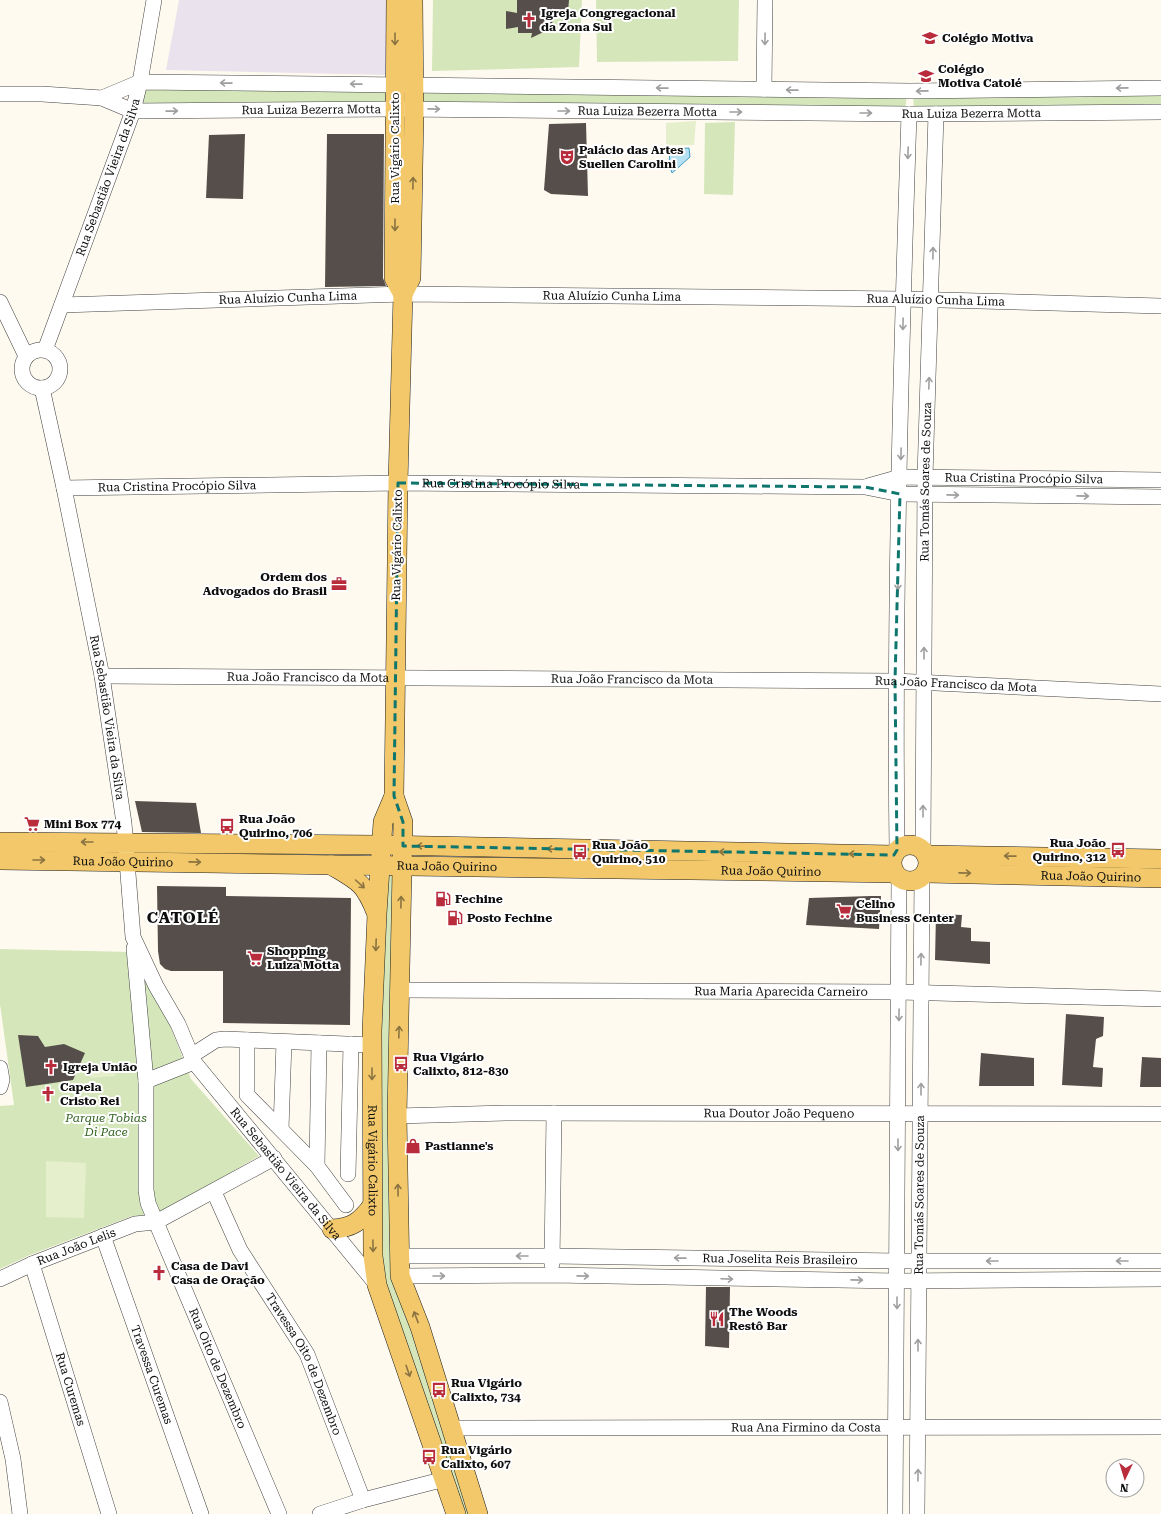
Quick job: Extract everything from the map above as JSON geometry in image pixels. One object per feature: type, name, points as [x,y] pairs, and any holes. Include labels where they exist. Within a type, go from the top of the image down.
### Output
[{"type":"main road","name":"Rua Vigário Calixto","points":[[396,0],[394,278],[403,294]]},
{"type":"main road","name":"Rua Vigário Calixto","points":[[413,0],[414,109],[411,278],[403,294],[395,677],[394,796],[403,822],[396,1116],[399,1256],[400,1276],[420,1327],[450,1428],[478,1514]]},
{"type":"main road","name":"Rua Vigário Calixto","points":[[394,796],[383,822],[379,865],[372,1045],[373,1256],[377,1284],[456,1514]]},
{"type":"main road","name":"Rua João Quirino","points":[[0,842],[127,852],[330,864],[402,866],[896,864]]},
{"type":"main road","name":"Rua João Quirino","points":[[0,860],[127,852],[380,845],[896,864]]},
{"type":"main road","points":[[907,845],[913,845],[924,863],[911,881],[896,864],[907,845]]},
{"type":"main road","name":"Rua João Quirino","points":[[924,863],[1161,859]]},
{"type":"main road","name":"Rua João Quirino","points":[[924,863],[1161,878]]},
{"type":"main road","points":[[330,864],[359,882],[368,892],[377,914]]},
{"type":"main road","points":[[332,1229],[341,1228],[361,1220],[372,1206]]},
{"type":"street","name":"Rua Sebastião Vieira da Silva","points":[[45,350],[133,111],[140,82],[154,0]]},
{"type":"street","points":[[764,89],[765,0]]},
{"type":"street","name":"Rua Luiza Bezerra Motta","points":[[140,82],[981,91],[1161,88]]},
{"type":"street","points":[[102,98],[140,82]]},
{"type":"street","points":[[544,110],[546,86]]},
{"type":"street","points":[[0,94],[42,94],[102,98],[133,111]]},
{"type":"street","name":"Rua Luiza Bezerra Motta","points":[[133,111],[414,109],[909,114],[1161,112]]},
{"type":"street","name":"Rua Tomás Soares de Souza","points":[[895,1514],[897,1428],[899,992],[896,864],[895,681],[903,299],[909,114]]},
{"type":"street","name":"Rua Tomás Soares de Souza","points":[[917,1514],[919,1428],[918,1281],[921,1113],[920,994],[924,863],[925,477],[932,300],[936,114]]},
{"type":"street","name":"Rua Aluízio Cunha Lima","points":[[62,305],[403,294],[903,299],[1161,306]]},
{"type":"street","points":[[0,302],[26,356]]},
{"type":"street","points":[[45,350],[57,358],[60,371],[54,383],[42,388],[30,385],[23,376],[22,364],[26,356],[34,351],[45,350]]},
{"type":"street","name":"Rua Sebastião Vieira da Silva","points":[[42,388],[102,676],[127,852],[133,937],[156,986],[178,1024],[192,1059],[232,1110],[274,1158],[377,1284]]},
{"type":"street","name":"Rua Cristina Procópio Silva","points":[[865,487],[900,477],[1155,480]]},
{"type":"street","points":[[1155,480],[1156,497]]},
{"type":"street","name":"Rua Cristina Procópio Silva","points":[[64,488],[398,483],[865,487],[900,494],[1156,497]]},
{"type":"street","name":"Rua João Francisco da Mota","points":[[102,676],[895,681],[1161,694]]},
{"type":"street","name":"Rua Oito de Dezembro","points":[[133,937],[146,1082],[146,1190],[148,1203],[280,1514]]},
{"type":"street","name":"Rua Maria Aparecida Carneiro","points":[[400,990],[899,992],[920,994],[1161,999]]},
{"type":"street","points":[[146,1082],[192,1059],[216,1040],[372,1045]]},
{"type":"street","points":[[247,1040],[247,1095],[317,1166],[346,1205]]},
{"type":"street","points":[[281,1129],[284,1042]]},
{"type":"street","points":[[317,1166],[319,1043]]},
{"type":"street","points":[[348,1174],[351,1044]]},
{"type":"street","points":[[0,1068],[2,1080],[0,1087]]},
{"type":"street","points":[[552,1275],[554,1113]]},
{"type":"street","name":"Rua Doutor João Pequeno","points":[[396,1116],[554,1113],[1161,1114]]},
{"type":"street","points":[[156,1222],[214,1192],[274,1158]]},
{"type":"street","name":"Travessa Oito de Dezembro","points":[[214,1192],[240,1250],[307,1354],[363,1500]]},
{"type":"street","name":"Rua João Lelis","points":[[0,1279],[32,1264],[135,1224],[156,1222]]},
{"type":"street","name":"Travessa Curemas","points":[[103,1236],[201,1514]]},
{"type":"street","name":"Rua Joselita Reis Brasileiro","points":[[399,1256],[552,1256],[898,1261],[1161,1261]]},
{"type":"street","name":"Rua Curemas","points":[[32,1264],[109,1514]]},
{"type":"street","name":"Rua Joselita Reis Brasileiro","points":[[400,1276],[552,1275],[898,1281],[1161,1279]]},
{"type":"street","points":[[0,1402],[13,1459],[20,1514]]},
{"type":"street","name":"Rua Ana Firmino da Costa","points":[[450,1428],[919,1428],[1161,1426]]},
{"type":"street","points":[[320,1514],[363,1500],[445,1479]]},
{"type":"highlighted area","points":[[398,483],[865,487],[900,494],[895,681],[897,850],[894,855],[403,846],[403,822],[394,796]]},
{"type":"shaded area","points":[[179,0],[388,0],[387,75],[166,70]]},
{"type":"green space","points":[[433,0],[582,0],[579,67],[432,71]]},
{"type":"green space","points":[[596,0],[739,0],[738,61],[597,62]]},
{"type":"green space","points":[[146,87],[391,89],[391,105],[138,108]]},
{"type":"green space","points":[[419,89],[907,94],[905,110],[419,105]]},
{"type":"green space","points":[[1161,92],[1161,109],[914,110],[913,94]]},
{"type":"green space","points":[[696,121],[694,145],[666,145],[666,123]]},
{"type":"green space","points":[[735,122],[733,195],[704,194],[705,123]]},
{"type":"green space","points":[[381,867],[400,868],[397,1280],[477,1514],[460,1514],[380,1283]]},
{"type":"green space","name":"Parque Tobias Di Pace","points":[[0,949],[132,952],[168,1020],[191,1079],[259,1156],[158,1215],[132,1216],[30,1255],[0,1269],[0,1106],[14,1105],[0,1004]]},
{"type":"green space","points":[[116,1062],[115,1076],[91,1078],[87,1067]]},
{"type":"green space","points":[[46,1161],[86,1163],[84,1218],[46,1217]]},
{"type":"water","points":[[689,148],[690,157],[672,173],[669,164],[670,149]]},
{"type":"building","name":"Igreja Congregacional da Zona Sul","points":[[517,0],[569,0],[568,12],[553,11],[552,28],[531,38],[532,33],[518,33],[518,27],[506,29],[506,11],[517,13]]},
{"type":"building","name":"Palácio das Artes Suellen Carolini","points":[[586,123],[588,196],[551,194],[544,190],[549,124]]},
{"type":"building","points":[[245,134],[243,199],[206,198],[209,135]]},
{"type":"building","points":[[327,134],[384,134],[383,278],[386,286],[325,287]]},
{"type":"building","points":[[135,801],[196,803],[201,833],[142,832]]},
{"type":"building","name":"Shopping Luiza Motta","points":[[157,886],[226,887],[226,896],[351,898],[350,1025],[223,1023],[223,971],[171,971],[165,969],[160,964],[158,951]]},
{"type":"building","name":"Celino Business Center","points":[[881,896],[879,929],[806,925],[809,898]]},
{"type":"building","points":[[936,914],[962,915],[961,927],[971,928],[971,941],[990,942],[990,964],[935,960]]},
{"type":"building","points":[[1066,1014],[1104,1017],[1103,1036],[1096,1039],[1093,1067],[1103,1068],[1102,1087],[1062,1085]]},
{"type":"building","name":"Igreja União","points":[[18,1035],[38,1036],[45,1047],[64,1044],[85,1053],[73,1080],[26,1087]]},
{"type":"building","points":[[981,1053],[1034,1058],[1034,1086],[979,1086]]},
{"type":"building","points":[[1142,1057],[1161,1058],[1161,1087],[1140,1087]]},
{"type":"building","name":"The Woods Restô Bar","points":[[706,1287],[730,1287],[729,1348],[705,1346]]},
{"type":"place","name":"Igreja Congregacional da Zona Sul","points":[[529,20]]},
{"type":"place","name":"Colégio Motiva","points":[[930,38]]},
{"type":"place","name":"Colégio Motiva Catolé","points":[[926,76]]},
{"type":"place","name":"Palácio das Artes Suellen Carolini","points":[[567,157]]},
{"type":"place","name":"Ordem dos Advogados do Brasil","points":[[339,584]]},
{"type":"place","name":"Mini Box 774","points":[[32,824]]},
{"type":"place","name":"Rua João Quirino, 706","points":[[227,826]]},
{"type":"place","name":"Rua João Quirino, 312","points":[[1118,850]]},
{"type":"place","name":"Rua João Quirino, 510","points":[[580,852]]},
{"type":"place","name":"Fechine","points":[[443,899]]},
{"type":"place","name":"Celino Business Center","points":[[844,911]]},
{"type":"place","name":"Posto Fechine","points":[[455,918]]},
{"type":"place","name":"Shopping Luiza Motta","points":[[255,958]]},
{"type":"place","name":"Rua Vigário Calixto, 812-830","points":[[401,1064]]},
{"type":"place","name":"Igreja União","points":[[51,1067]]},
{"type":"place","name":"Capela Cristo Rei","points":[[48,1094]]},
{"type":"place","name":"Pastianne's","points":[[413,1146]]},
{"type":"place","name":"Casa de Davi Casa de Oração","points":[[159,1273]]},
{"type":"place","name":"The Woods Restô Bar","points":[[717,1319]]},
{"type":"place","name":"Rua Vigário Calixto, 734","points":[[439,1390]]},
{"type":"place","name":"Rua Vigário Calixto, 607","points":[[429,1457]]},
{"type":"district","name":"CATOLÉ","points":[[183,917]]}]
